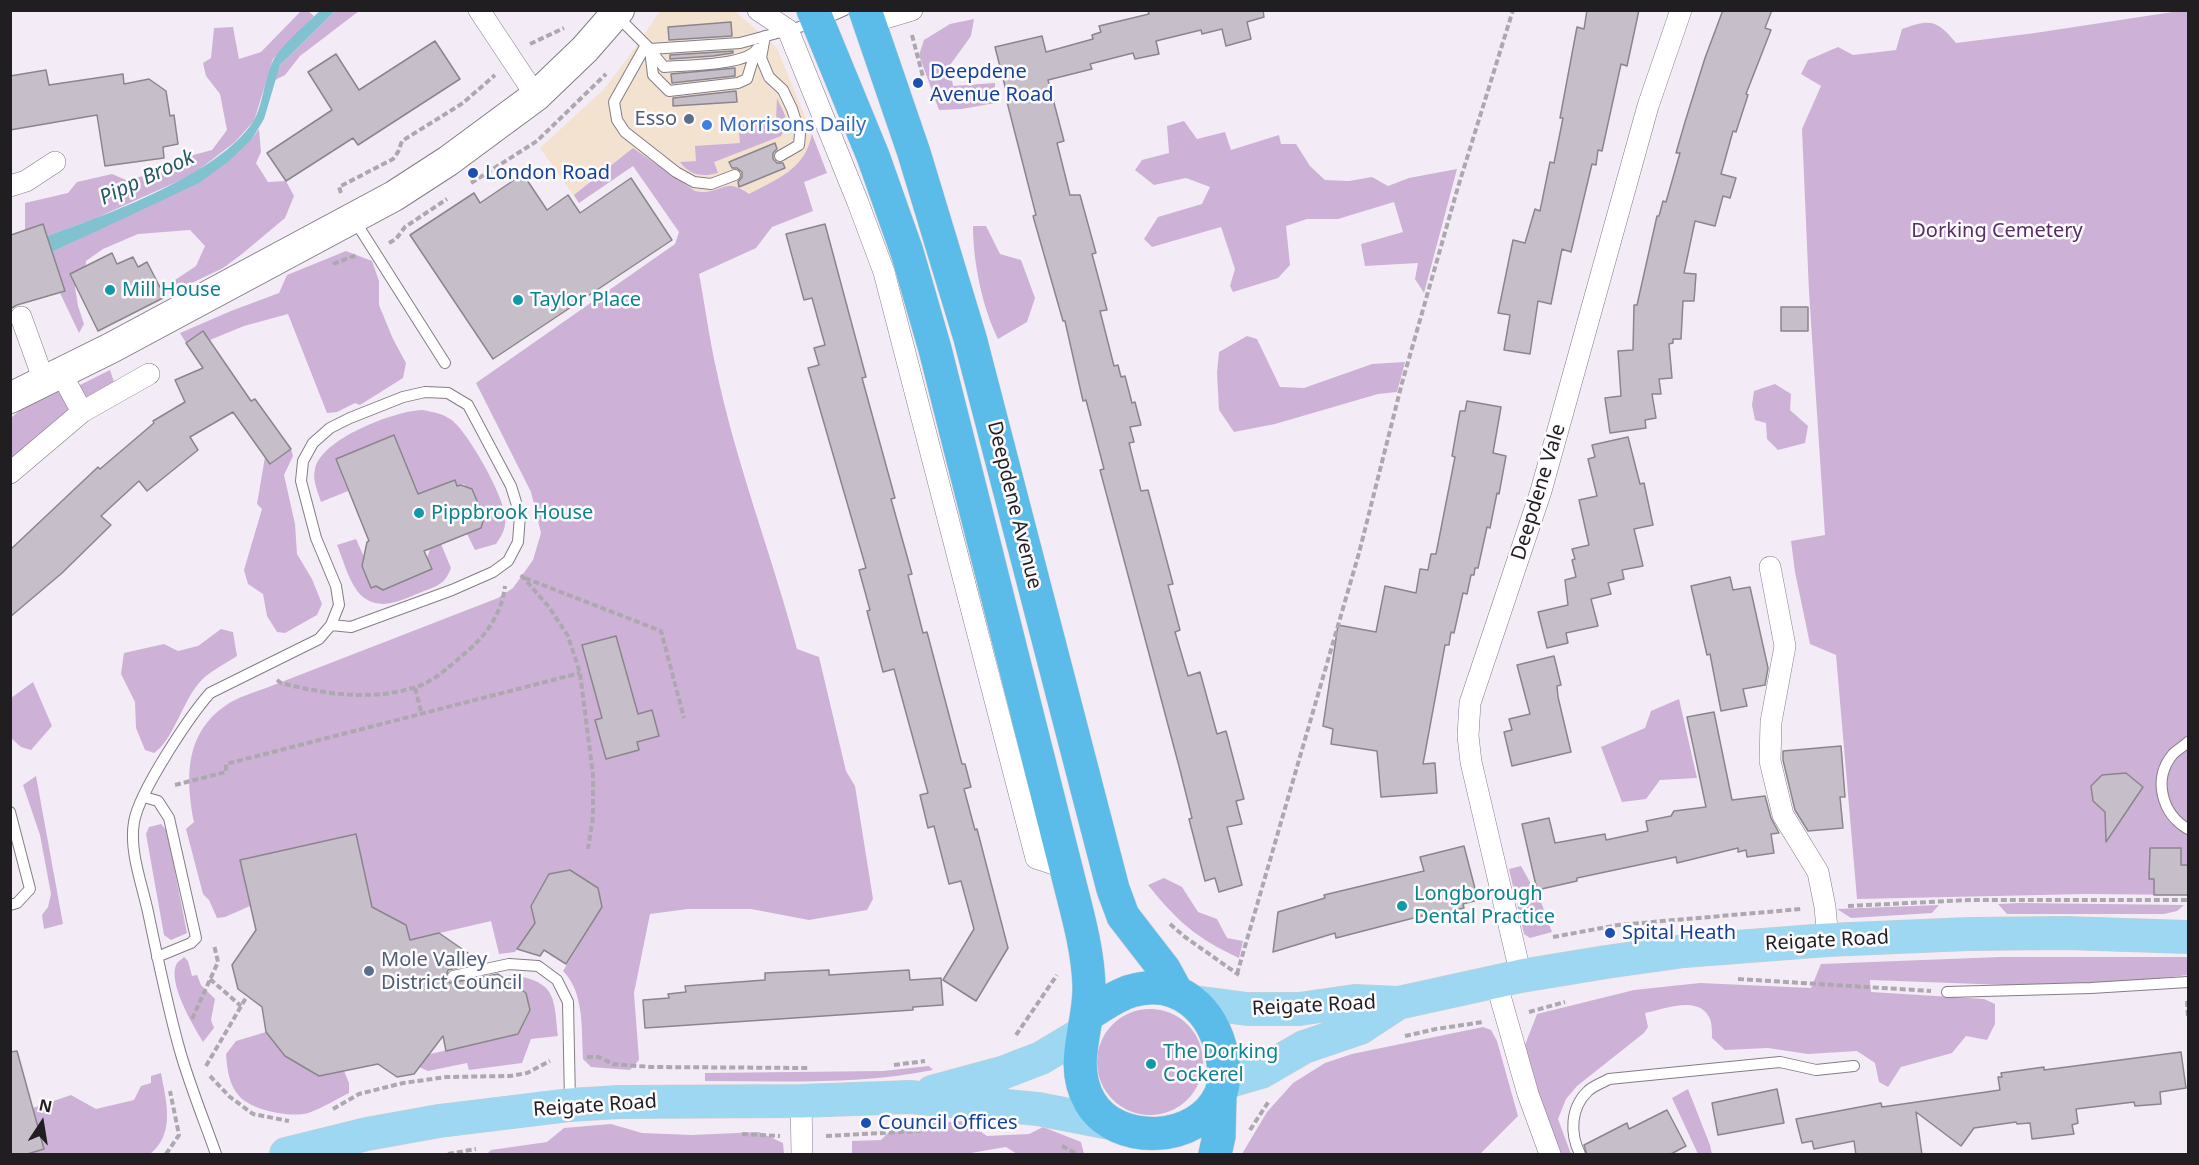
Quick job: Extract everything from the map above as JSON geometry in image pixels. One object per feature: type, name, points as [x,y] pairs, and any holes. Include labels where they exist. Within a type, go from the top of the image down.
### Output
[{"type":"highway","name":"Deepdene Avenue","points":[[833,18],[873,156],[907,252],[935,350],[1066,868],[1088,960],[1085,1024]]},
{"type":"highway","name":"Deepdene Avenue","points":[[833,18],[914,153],[970,338],[1113,889],[1122,916],[1185,996]]},
{"type":"highway","points":[[1215,1155],[1219,1136],[1223,1061],[1219,1037],[1210,1021],[1185,996],[1154,987],[1130,991],[1085,1024],[1079,1063],[1082,1084],[1091,1104],[1131,1137],[1165,1133],[1191,1125],[1207,1112],[1221,1089]]},
{"type":"main road","name":"Reigate Road","points":[[1185,996],[1247,1010],[1299,1009],[1355,1000],[1398,1003],[1509,979],[1684,951],[1828,940],[1968,934],[2066,933],[2188,937]]},
{"type":"main road","name":"Reigate Road","points":[[1221,1089],[1261,1072],[1304,1047],[1360,1028],[1398,1003]]},
{"type":"main road","name":"Reigate Road","points":[[909,1097],[1002,1073],[1041,1058],[1085,1024]]},
{"type":"main road","name":"Reigate Road","points":[[286,1155],[368,1139],[439,1121],[570,1105],[619,1102],[801,1101],[909,1097],[1038,1109],[1131,1137]]},
{"type":"street","points":[[479,10],[536,96]]},
{"type":"street","points":[[758,10],[833,18],[912,10]]},
{"type":"street","name":"Deepdene Vale","points":[[1509,979],[1471,762],[1468,736],[1470,703],[1541,491],[1648,106],[1681,10]]},
{"type":"street","points":[[29,388],[394,196],[448,161],[536,96],[585,49],[617,12]]},
{"type":"street","points":[[10,186],[26,181],[55,162]]},
{"type":"street","points":[[21,317],[29,388]]},
{"type":"street","points":[[10,473],[82,412],[149,374]]},
{"type":"street","points":[[29,388],[82,412]]},
{"type":"street","points":[[1770,567],[1785,646],[1771,722],[1770,760],[1782,815],[1818,872],[1825,907],[1828,940]]},
{"type":"street","points":[[1509,979],[1506,1019],[1528,1094],[1550,1155]]},
{"type":"street","points":[[801,1101],[802,1146]]},
{"type":"lane","points":[[617,12],[664,67],[740,60],[754,53]]},
{"type":"lane","points":[[648,47],[740,43],[833,18]]},
{"type":"lane","points":[[648,47],[653,75],[669,91],[738,83],[747,79],[754,53],[765,36]]},
{"type":"lane","points":[[765,36],[761,58],[769,77],[783,90],[800,134],[799,145],[780,156]]},
{"type":"lane","points":[[648,47],[614,102],[617,120],[626,132],[676,172],[694,182],[711,184],[735,175]]},
{"type":"lane","points":[[353,218],[445,363]]},
{"type":"lane","points":[[216,1155],[180,1052],[157,957],[133,837],[134,820],[158,770],[210,693],[319,639],[331,625],[339,605],[336,586],[316,538],[301,481],[303,461],[313,443],[330,428],[403,397],[425,392],[448,393],[468,405],[511,486],[520,515],[518,542],[508,561],[493,572],[452,590],[351,627],[331,625]]},
{"type":"lane","points":[[2188,742],[2173,754],[2164,770],[2161,788],[2164,802],[2172,817],[2188,829]]},
{"type":"lane","points":[[144,797],[158,801],[169,818],[196,938],[191,943],[157,957]]},
{"type":"lane","points":[[10,812],[30,889],[17,903],[10,906]]},
{"type":"lane","points":[[453,976],[509,964],[538,966],[557,980],[568,1002],[570,1105]]},
{"type":"lane","points":[[1947,992],[2091,988],[2188,982]]},
{"type":"lane","points":[[1580,1155],[1572,1129],[1576,1105],[1588,1090],[1609,1079],[1780,1062],[1816,1070],[1854,1066]]},
{"type":"path","points":[[1237,974],[1359,553],[1402,383],[1458,187],[1513,10]]},
{"type":"path","points":[[353,218],[339,188],[393,159],[402,141],[463,103],[532,43],[568,26]]},
{"type":"path","points":[[508,561],[549,607],[568,636],[580,674],[593,775],[593,817],[588,849]]},
{"type":"path","points":[[260,667],[281,683],[320,693],[368,696],[415,688],[451,665],[475,645],[494,621],[503,600],[508,561]]},
{"type":"path","points":[[524,578],[661,631],[684,718]]},
{"type":"path","points":[[176,784],[226,772],[226,764],[580,674]]},
{"type":"path","points":[[415,688],[422,715]]},
{"type":"path","points":[[210,979],[241,1006]]},
{"type":"path","points":[[1730,979],[1947,992]]},
{"type":"path","points":[[205,1067],[247,996]]},
{"type":"path","points":[[1398,1039],[1436,1029],[1506,1019],[1568,1001]]},
{"type":"path","points":[[166,1155],[179,1135],[169,1085]]},
{"type":"path","points":[[734,1134],[802,1146],[928,1130]]},
{"type":"shaded area","name":"Esso","points":[[660,11],[735,11],[777,48],[812,134],[809,148],[801,162],[787,174],[749,194],[739,187],[679,232],[633,166],[579,203],[540,148],[603,90]]},
{"type":"green space","points":[[308,11],[314,16],[273,59],[254,121],[235,142],[192,175],[94,219],[47,236],[25,230],[25,203],[68,193],[77,182],[112,174],[126,180],[161,172],[186,157],[212,150],[227,130],[220,94],[206,76],[203,63],[211,58],[214,28],[233,27],[239,59],[261,52],[300,12]]},
{"type":"green space","points":[[335,11],[359,11],[300,56],[285,75],[275,80],[280,65]]},
{"type":"green space","name":"Dorking Cemetery","points":[[2188,11],[2188,895],[2086,894],[1857,899],[1836,655],[1810,644],[1791,541],[1825,535],[1809,292],[1802,129],[1821,86],[1801,74],[1808,60],[1838,47],[1853,55],[1896,50],[1902,29],[1919,24],[1938,25],[1956,43]]},
{"type":"green space","points":[[974,19],[971,36],[950,65],[953,86],[995,83],[995,103],[962,109],[939,110],[919,55],[924,40],[950,24]]},
{"type":"green space","points":[[777,98],[786,121],[781,136],[714,162],[718,173],[707,175],[692,173],[680,162],[696,161],[695,146],[740,143],[738,121],[776,120]]},
{"type":"green space","points":[[1184,121],[1197,139],[1225,132],[1231,150],[1279,135],[1281,144],[1296,144],[1310,166],[1325,180],[1349,181],[1372,177],[1388,186],[1409,178],[1457,169],[1424,293],[1415,279],[1418,263],[1365,266],[1361,244],[1403,232],[1394,202],[1338,219],[1307,219],[1286,226],[1290,265],[1278,278],[1233,292],[1230,286],[1235,269],[1221,227],[1152,247],[1144,239],[1158,217],[1202,204],[1210,187],[1186,178],[1154,185],[1135,170],[1142,160],[1169,153],[1167,126]]},
{"type":"green space","points":[[259,129],[261,152],[256,163],[268,182],[286,181],[294,196],[285,218],[223,268],[173,292],[169,284],[196,266],[205,246],[190,230],[138,234],[103,249],[86,261],[85,275],[75,287],[84,324],[79,333],[60,293],[65,291],[52,252],[118,220],[252,139]]},
{"type":"green space","points":[[812,134],[827,173],[804,182],[813,211],[772,227],[756,248],[699,274],[724,404],[797,649],[819,657],[846,771],[855,786],[873,899],[867,910],[809,920],[751,909],[688,909],[650,914],[634,993],[639,1060],[630,1070],[591,1067],[583,1059],[581,1013],[575,990],[563,971],[602,907],[598,888],[531,906],[535,923],[515,952],[499,954],[491,921],[410,940],[406,925],[383,913],[374,915],[355,834],[240,860],[250,906],[217,918],[209,900],[203,894],[186,829],[194,822],[190,787],[192,755],[205,726],[216,713],[240,698],[498,598],[513,588],[533,560],[541,533],[531,492],[476,383],[675,244],[679,232],[633,166],[579,203],[574,195],[633,148],[695,191],[703,192],[733,186],[749,194],[780,177],[797,164],[809,146]]},
{"type":"green space","points":[[973,226],[986,226],[1000,254],[1021,260],[1035,298],[1027,322],[998,339],[987,312],[980,284]]},
{"type":"green space","points":[[346,251],[372,261],[379,281],[379,305],[406,363],[403,378],[360,405],[355,403],[337,412],[327,413],[288,314],[244,326],[210,340],[203,331],[186,343],[180,333],[279,293],[287,275]]},
{"type":"green space","points":[[1247,336],[1257,339],[1280,387],[1304,388],[1372,364],[1405,362],[1397,392],[1378,394],[1275,424],[1234,432],[1219,410],[1217,373],[1219,352]]},
{"type":"green space","points":[[110,370],[114,382],[11,460],[11,418],[35,397],[56,386],[78,386]]},
{"type":"green space","points":[[1775,384],[1791,394],[1790,410],[1808,426],[1805,443],[1778,450],[1767,439],[1766,423],[1755,420],[1752,405],[1754,391]]},
{"type":"green space","points":[[422,410],[449,418],[470,442],[486,469],[504,509],[505,525],[496,544],[475,550],[467,534],[481,528],[484,518],[472,489],[464,484],[457,486],[454,480],[439,486],[420,499],[394,436],[336,459],[348,491],[321,502],[314,473],[320,458],[330,447],[344,437],[377,421]]},
{"type":"green space","points":[[291,449],[293,456],[284,475],[295,524],[297,554],[312,579],[322,604],[317,615],[285,633],[277,632],[267,616],[263,594],[248,584],[244,570],[262,509],[257,504],[265,457],[271,464]]},
{"type":"green space","points":[[356,539],[364,557],[362,566],[371,588],[376,586],[383,590],[432,569],[427,558],[430,549],[441,544],[451,568],[444,580],[432,588],[388,604],[373,602],[366,599],[356,589],[337,545]]},
{"type":"green space","points":[[221,629],[233,632],[237,656],[199,683],[160,748],[154,753],[145,750],[136,728],[135,702],[121,674],[124,653],[164,644],[178,651],[198,646]]},
{"type":"green space","points":[[33,682],[52,726],[31,750],[21,747],[12,739],[10,702],[11,698]]},
{"type":"green space","points":[[1679,699],[1697,778],[1660,780],[1646,799],[1622,802],[1601,747],[1645,728],[1651,711]]},
{"type":"green space","points":[[36,776],[63,924],[44,929],[42,915],[48,907],[51,894],[40,835],[23,785]]},
{"type":"green space","points":[[161,824],[167,831],[187,933],[171,940],[164,935],[146,834],[149,827]]},
{"type":"green space","points":[[1521,866],[1541,902],[1552,932],[1530,938],[1524,934],[1509,869]]},
{"type":"green space","points":[[1164,878],[1182,887],[1198,912],[1217,919],[1227,938],[1243,941],[1239,958],[1199,936],[1168,909],[1148,885]]},
{"type":"green space","points":[[1998,904],[2184,905],[2177,911],[2164,914],[2007,914]]},
{"type":"green space","points":[[1939,905],[1932,913],[1851,918],[1837,909]]},
{"type":"green space","points":[[184,957],[188,961],[192,976],[197,975],[201,985],[215,999],[211,1020],[214,1028],[203,1042],[182,1004],[175,981],[177,963]]},
{"type":"green space","points":[[2000,957],[2188,957],[2188,975],[2146,980],[2034,986],[1870,980],[1871,992],[1984,999],[1995,1004],[1995,1024],[1987,1040],[1966,1036],[1952,1053],[1901,1067],[1888,1087],[1879,1082],[1875,1063],[1857,1051],[1808,1054],[1768,1048],[1725,1050],[1712,1038],[1710,1019],[1705,1011],[1698,1007],[1681,1005],[1645,1013],[1648,1027],[1644,1033],[1577,1086],[1566,1099],[1558,1119],[1571,1154],[1557,1154],[1540,1110],[1525,1045],[1537,1014],[1634,990],[1700,983],[1811,988],[1821,964]]},
{"type":"green space","points":[[513,975],[538,982],[545,987],[553,1001],[558,1036],[531,1039],[522,1063],[469,1070],[467,1063],[428,1071],[419,1067],[421,1056],[519,1034],[517,1025],[524,1023],[530,1010],[526,993],[514,984],[507,986],[505,976]]},
{"type":"green space","points":[[1150,1009],[1170,1013],[1187,1025],[1199,1042],[1203,1062],[1199,1082],[1187,1099],[1170,1111],[1150,1115],[1130,1111],[1113,1099],[1101,1082],[1097,1062],[1101,1042],[1113,1025],[1130,1013]]},
{"type":"green space","points":[[1483,1027],[1491,1030],[1497,1041],[1518,1116],[1480,1154],[1242,1154],[1267,1112],[1293,1083],[1325,1063],[1352,1054]]},
{"type":"green space","points":[[266,1032],[285,1056],[344,1071],[349,1083],[349,1093],[321,1108],[295,1115],[264,1110],[246,1102],[236,1093],[231,1083],[226,1054],[236,1041]]},
{"type":"green space","points":[[929,1066],[933,1070],[848,1080],[705,1081],[705,1073],[883,1071]]},
{"type":"green space","points":[[161,1073],[167,1105],[166,1127],[158,1146],[150,1154],[24,1154],[44,1149],[33,1108],[71,1095],[96,1109],[134,1100],[141,1086],[151,1083],[151,1076]]},
{"type":"green space","points":[[1688,1089],[1712,1154],[1698,1154],[1672,1098]]},
{"type":"green space","points":[[965,1121],[987,1136],[1029,1134],[1043,1127],[1081,1142],[1084,1154],[1017,1154],[1006,1147],[965,1154],[852,1154],[852,1141],[881,1140],[896,1125]]},
{"type":"green space","points":[[611,1124],[642,1133],[692,1135],[759,1132],[783,1143],[784,1154],[487,1154],[491,1150],[547,1142],[564,1128]]},
{"type":"water","points":[[320,11],[335,11],[280,65],[264,119],[252,139],[229,161],[199,183],[52,252],[47,236],[129,205],[159,191],[188,176],[237,141],[256,116],[270,68],[276,56],[294,35]]},
{"type":"building","points":[[1148,10],[1263,10],[1264,17],[1247,22],[1251,39],[1226,46],[1222,29],[1202,34],[1201,30],[1156,41],[1159,54],[1135,59],[1133,53],[1090,64],[1092,69],[1048,80],[1064,141],[1057,143],[1070,195],[1080,195],[1096,253],[1092,254],[1107,310],[1100,311],[1114,366],[1118,365],[1121,377],[1125,376],[1141,425],[1130,427],[1134,442],[1129,443],[1141,491],[1148,490],[1173,584],[1168,585],[1180,630],[1175,632],[1188,676],[1200,672],[1217,734],[1226,731],[1244,799],[1236,801],[1242,824],[1227,827],[1242,885],[1219,892],[1215,878],[1205,881],[1189,819],[1192,818],[1179,766],[1100,470],[1104,469],[1086,400],[1083,401],[1065,321],[1063,321],[1033,216],[1036,215],[995,47],[1042,36],[1046,52],[1093,39],[1092,35],[1101,32],[1099,26],[1149,14]]},
{"type":"building","points":[[1587,10],[1639,10],[1627,66],[1621,64],[1602,151],[1598,150],[1596,165],[1592,164],[1571,252],[1562,249],[1551,304],[1538,301],[1530,354],[1504,350],[1510,315],[1498,313],[1513,240],[1525,243],[1535,209],[1540,211],[1550,162],[1554,163],[1577,27],[1584,29]]},
{"type":"building","points":[[1723,10],[1772,10],[1765,28],[1771,30],[1746,94],[1748,95],[1736,132],[1733,131],[1721,174],[1736,178],[1730,198],[1723,196],[1715,226],[1695,221],[1684,273],[1696,274],[1694,301],[1683,301],[1681,339],[1673,339],[1673,343],[1669,344],[1672,378],[1659,379],[1661,394],[1652,394],[1656,418],[1645,420],[1646,428],[1610,433],[1605,398],[1621,396],[1618,351],[1633,350],[1634,305],[1637,305],[1657,216],[1659,216],[1663,201],[1666,202],[1680,153],[1676,153],[1685,122]]},
{"type":"building","points":[[731,22],[732,36],[669,40],[668,27]]},
{"type":"building","points":[[435,41],[460,79],[358,145],[353,138],[286,181],[267,153],[332,110],[308,72],[336,54],[359,90]]},
{"type":"building","points":[[733,51],[733,53],[713,56],[670,59],[670,55]]},
{"type":"building","points":[[735,68],[735,76],[672,83],[671,74]]},
{"type":"building","points":[[46,70],[49,85],[123,74],[124,84],[149,79],[166,91],[170,116],[174,115],[178,144],[163,147],[164,158],[105,166],[97,115],[10,130],[10,76]]},
{"type":"building","points":[[736,91],[737,102],[673,106],[673,98]]},
{"type":"building","points":[[775,143],[777,149],[773,153],[773,159],[777,163],[783,163],[785,168],[739,187],[738,182],[742,177],[742,172],[737,168],[732,168],[729,162]]},
{"type":"building","name":"Taylor Place","points":[[523,174],[547,210],[568,195],[580,213],[631,178],[672,240],[493,359],[410,235],[474,193],[480,203]]},
{"type":"building","points":[[43,224],[65,291],[10,309],[11,235]]},
{"type":"building","points":[[825,224],[866,377],[862,378],[895,498],[891,499],[912,574],[908,575],[923,633],[927,632],[962,764],[965,764],[971,787],[964,789],[975,830],[977,829],[1008,948],[976,1001],[943,980],[974,929],[961,881],[949,884],[934,826],[928,828],[920,795],[928,793],[894,669],[883,672],[859,570],[866,568],[808,368],[819,365],[814,348],[825,345],[812,298],[804,300],[786,234]]},
{"type":"building","name":"Mill House","points":[[112,253],[117,264],[133,257],[138,267],[147,262],[165,297],[98,331],[70,274]]},
{"type":"building","points":[[1781,307],[1808,307],[1808,331],[1781,331]]},
{"type":"building","points":[[203,331],[251,401],[255,399],[291,449],[270,464],[233,412],[190,437],[198,450],[147,491],[139,481],[101,516],[111,525],[62,573],[10,617],[10,550],[98,467],[100,469],[154,423],[153,421],[185,402],[175,380],[203,368],[186,343]]},
{"type":"building","points":[[1467,401],[1501,407],[1493,453],[1506,456],[1499,494],[1497,493],[1490,528],[1487,527],[1478,568],[1475,568],[1474,575],[1471,575],[1467,594],[1463,593],[1454,633],[1451,632],[1449,645],[1445,645],[1423,764],[1435,763],[1437,793],[1381,797],[1377,751],[1331,744],[1333,729],[1323,726],[1338,625],[1376,632],[1385,586],[1416,593],[1420,569],[1428,570],[1431,554],[1436,554],[1455,457],[1452,456],[1460,411],[1465,411]]},
{"type":"building","name":"Pippbrook House","points":[[394,435],[418,494],[455,480],[457,486],[472,489],[484,518],[481,528],[424,551],[432,569],[383,590],[376,586],[371,588],[362,566],[369,541],[336,459]]},
{"type":"building","points":[[1628,437],[1640,484],[1644,483],[1653,525],[1634,529],[1643,566],[1622,570],[1624,579],[1608,583],[1611,594],[1591,599],[1598,626],[1566,633],[1568,643],[1547,648],[1538,612],[1568,605],[1565,580],[1576,577],[1572,549],[1589,545],[1579,500],[1597,496],[1588,459],[1595,457],[1592,445]]},
{"type":"building","points":[[1730,577],[1733,590],[1750,587],[1768,668],[1765,685],[1743,689],[1747,706],[1721,711],[1710,654],[1707,655],[1691,586]]},
{"type":"building","points":[[616,636],[638,714],[652,710],[659,736],[637,742],[639,750],[606,759],[595,720],[602,718],[582,645]]},
{"type":"building","points":[[1554,656],[1561,685],[1557,686],[1558,697],[1571,752],[1512,766],[1504,732],[1512,730],[1509,719],[1530,714],[1517,665]]},
{"type":"building","points":[[1714,712],[1732,800],[1765,796],[1771,818],[1779,833],[1771,834],[1774,853],[1747,857],[1746,850],[1738,852],[1738,848],[1677,863],[1676,857],[1577,878],[1577,881],[1537,890],[1522,824],[1549,818],[1555,843],[1605,834],[1606,840],[1648,831],[1646,821],[1671,816],[1674,811],[1706,807],[1687,717]]},
{"type":"building","points":[[1841,746],[1845,797],[1840,797],[1843,828],[1808,831],[1795,810],[1783,751]]},
{"type":"building","points":[[2126,773],[2143,787],[2106,842],[2105,812],[2093,801],[2091,786],[2102,775]]},
{"type":"building","name":"Mole Valley District Council","points":[[356,834],[372,907],[406,925],[410,940],[439,933],[481,962],[448,970],[446,977],[450,983],[498,974],[526,993],[530,1010],[518,1034],[446,1051],[443,1036],[414,1074],[397,1077],[378,1064],[319,1076],[285,1056],[266,1032],[262,1007],[238,989],[232,965],[256,930],[240,860]]},
{"type":"building","points":[[1464,846],[1478,900],[1463,904],[1464,908],[1434,915],[1433,913],[1336,938],[1335,933],[1273,952],[1278,912],[1325,898],[1324,895],[1424,871],[1420,857]]},
{"type":"building","points":[[2150,848],[2181,848],[2181,865],[2188,865],[2188,895],[2154,895],[2154,879],[2149,879]]},
{"type":"building","points":[[570,870],[598,888],[602,907],[566,964],[544,950],[540,956],[517,949],[535,923],[531,906],[549,874]]},
{"type":"building","points":[[829,970],[829,975],[909,970],[910,980],[941,978],[943,1005],[913,1007],[913,1010],[645,1028],[643,1000],[669,998],[668,994],[686,992],[685,986],[765,980],[765,973]]},
{"type":"building","points":[[17,1051],[44,1149],[24,1155],[10,1155],[10,1052]]},
{"type":"building","points":[[2181,1052],[2186,1088],[2160,1092],[2161,1104],[2135,1106],[2134,1102],[2076,1109],[2078,1123],[2072,1125],[2074,1134],[2032,1139],[2030,1123],[2017,1124],[2016,1122],[1974,1128],[1961,1146],[1916,1112],[1922,1155],[1856,1155],[1854,1141],[1814,1149],[1812,1141],[1802,1143],[1796,1119],[1881,1103],[1882,1107],[2000,1090],[1998,1077],[2002,1077],[2001,1073],[2044,1067],[2044,1070]]},
{"type":"building","points":[[1777,1089],[1784,1123],[1718,1135],[1712,1103]]},
{"type":"building","points":[[1667,1110],[1686,1146],[1669,1155],[1587,1155],[1584,1145],[1627,1123],[1629,1129]]},
{"type":"place","name":"Deepdene Avenue Road","points":[[918,83]]},
{"type":"place","name":"Esso","points":[[689,119]]},
{"type":"place","name":"Morrisons Daily","points":[[707,125]]},
{"type":"place","name":"London Road","points":[[473,173]]},
{"type":"place","name":"Mill House","points":[[110,290]]},
{"type":"place","name":"Taylor Place","points":[[518,300]]},
{"type":"place","name":"Pippbrook House","points":[[419,513]]},
{"type":"place","name":"Longborough Dental Practice","points":[[1402,906]]},
{"type":"place","name":"Spital Heath","points":[[1610,933]]},
{"type":"place","name":"Mole Valley District Council","points":[[369,971]]},
{"type":"place","name":"The Dorking Cockerel","points":[[1151,1064]]},
{"type":"place","name":"Council Offices","points":[[866,1123]]},
{"type":"water label","name":"Pipp Brook","points":[[147,178]]}]
